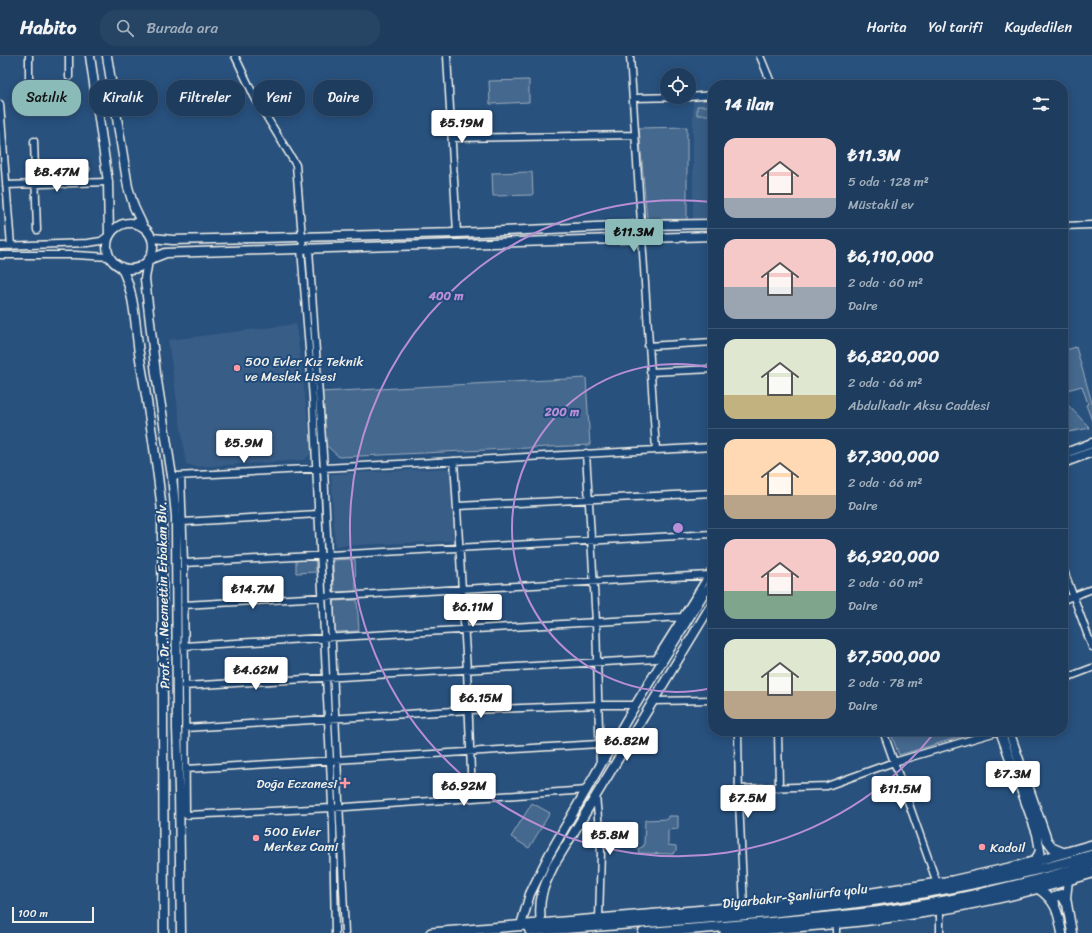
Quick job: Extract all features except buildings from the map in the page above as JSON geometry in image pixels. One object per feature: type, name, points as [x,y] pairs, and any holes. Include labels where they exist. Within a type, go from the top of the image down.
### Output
[{"type":"highway","points":[[431,933],[744,907],[866,894],[937,883],[1034,861],[1092,845]]},
{"type":"highway","name":"Diyarbakır-Şanlıurfa yolu","points":[[497,933],[850,905],[954,888],[1092,855]]},
{"type":"highway","name":"Diyarbakır-Şanlıurfa yolu","points":[[643,933],[877,912],[1048,878],[1092,864]]},
{"type":"highway","points":[[724,933],[836,928],[940,909],[1037,888],[1092,873]]},
{"type":"main road","points":[[90,56],[108,182],[109,235],[107,250],[110,257],[121,267],[136,268],[148,260],[166,253],[708,236]]},
{"type":"main road","points":[[106,56],[128,187],[134,206],[143,226],[152,238],[153,246],[148,260]]},
{"type":"main road","points":[[109,235],[120,224],[128,222],[143,226]]},
{"type":"main road","points":[[152,238],[173,240],[303,237],[457,233],[641,225],[708,224]]},
{"type":"main road","name":"Prof. Dr. Necmettin Erbakan Blv.","points":[[148,260],[145,279],[156,374],[176,476],[177,728],[180,933]]},
{"type":"main road","name":"Prof. Dr. Necmettin Erbakan Blv.","points":[[121,267],[127,278],[130,294],[157,469],[162,512],[164,933]]},
{"type":"main road","points":[[1068,452],[1092,444]]},
{"type":"main road","points":[[1068,461],[1092,452]]},
{"type":"main road","points":[[521,925],[537,878],[546,861],[684,619],[708,589]]},
{"type":"main road","points":[[541,924],[539,910],[543,886],[576,827],[708,610]]},
{"type":"main road","points":[[1002,736],[1037,834],[1040,851],[1034,861]]},
{"type":"main road","points":[[1011,736],[1047,840],[1053,848],[1065,853]]},
{"type":"main road","points":[[1068,880],[1066,898],[1072,933]]},
{"type":"main road","points":[[1037,888],[1049,897],[1058,910]]},
{"type":"main road","points":[[1062,933],[1058,910],[1053,900],[1056,894],[1061,894],[1067,905]]},
{"type":"main road","points":[[528,902],[531,911],[536,912],[539,910]]},
{"type":"street","points":[[29,56],[29,80]]},
{"type":"street","points":[[69,56],[69,77]]},
{"type":"street","points":[[235,56],[255,98],[296,165],[305,249],[324,468],[345,933]]},
{"type":"street","points":[[447,56],[453,138],[457,233]]},
{"type":"street","points":[[630,56],[656,450]]},
{"type":"street","points":[[760,56],[770,80]]},
{"type":"street","points":[[696,96],[708,95]]},
{"type":"street","points":[[633,98],[660,97]]},
{"type":"street","points":[[0,104],[11,246]]},
{"type":"street","points":[[453,138],[636,135]]},
{"type":"street","points":[[34,141],[37,230]]},
{"type":"street","points":[[65,184],[65,169],[86,169]]},
{"type":"street","points":[[6,185],[108,182]]},
{"type":"street","points":[[1068,226],[1092,225]]},
{"type":"street","points":[[0,246],[95,243],[101,241],[109,235]]},
{"type":"street","points":[[305,249],[317,469],[330,761],[335,933]]},
{"type":"street","points":[[0,255],[75,254],[110,257]]},
{"type":"street","points":[[648,346],[708,342]]},
{"type":"street","points":[[650,372],[708,369]]},
{"type":"street","points":[[586,790],[332,808],[186,815],[183,522],[176,476],[708,447]]},
{"type":"street","points":[[586,453],[590,499],[596,622],[600,767]]},
{"type":"street","points":[[454,460],[467,670],[472,797]]},
{"type":"street","points":[[458,506],[708,493]]},
{"type":"street","points":[[183,522],[318,514]]},
{"type":"street","points":[[184,563],[708,534]]},
{"type":"street","points":[[184,605],[708,575]]},
{"type":"street","points":[[184,686],[656,659],[684,619],[708,577]]},
{"type":"street","points":[[1068,582],[1092,647]]},
{"type":"street","points":[[1068,598],[1092,589]]},
{"type":"street","points":[[184,646],[596,622],[684,619]]},
{"type":"street","points":[[1068,677],[1092,668]]},
{"type":"street","points":[[653,701],[708,700]]},
{"type":"street","points":[[185,728],[469,710],[598,705],[635,706]]},
{"type":"street","points":[[738,736],[738,789],[744,907]]},
{"type":"street","points":[[778,736],[779,788]]},
{"type":"street","points":[[885,736],[937,883]]},
{"type":"street","points":[[738,789],[827,786],[894,762],[983,736]]},
{"type":"street","points":[[186,769],[599,744]]},
{"type":"street","points":[[596,795],[601,852],[599,919]]},
{"type":"street","points":[[940,909],[940,933]]},
{"type":"shaded area","points":[[529,80],[529,102],[490,104],[489,81]]},
{"type":"shaded area","points":[[708,98],[708,221],[693,222],[693,104],[696,104],[696,99]]},
{"type":"shaded area","points":[[697,106],[708,106],[708,115],[697,115]]},
{"type":"shaded area","points":[[687,127],[687,220],[647,219],[639,128]]},
{"type":"shaded area","points":[[532,172],[533,195],[493,196],[492,173]]},
{"type":"shaded area","name":"500 Evler Kız Teknik ve Meslek Lisesi","points":[[296,324],[312,453],[304,460],[196,467],[186,464],[168,340]]},
{"type":"shaded area","points":[[1076,347],[1092,403],[1092,421],[1086,405],[1088,404],[1082,386],[1068,390],[1068,349]]},
{"type":"shaded area","points":[[586,378],[590,445],[339,457],[326,445],[321,392]]},
{"type":"shaded area","points":[[1068,405],[1090,428],[1068,432]]},
{"type":"shaded area","points":[[452,468],[455,541],[335,546],[331,474]]},
{"type":"shaded area","points":[[315,559],[316,572],[296,573],[296,560]]},
{"type":"shaded area","points":[[355,559],[356,591],[334,592],[333,560]]},
{"type":"shaded area","points":[[357,600],[359,631],[335,632],[334,601]]},
{"type":"shaded area","points":[[892,736],[963,736],[899,755]]},
{"type":"shaded area","points":[[532,803],[550,813],[529,848],[511,837]]},
{"type":"shaded area","points":[[668,816],[678,816],[678,829],[668,830],[668,845],[676,846],[676,851],[673,854],[639,853],[638,849],[644,846],[645,820],[668,819]]},
{"type":"place","name":"500 Evler Kız Teknik ve Meslek Lisesi","points":[[237,368]]},
{"type":"place","name":"Doğa Eczanesi","points":[[345,783]]},
{"type":"place","name":"500 Evler Merkez Cami","points":[[256,838]]},
{"type":"place","name":"Kadoil","points":[[982,847]]}]
